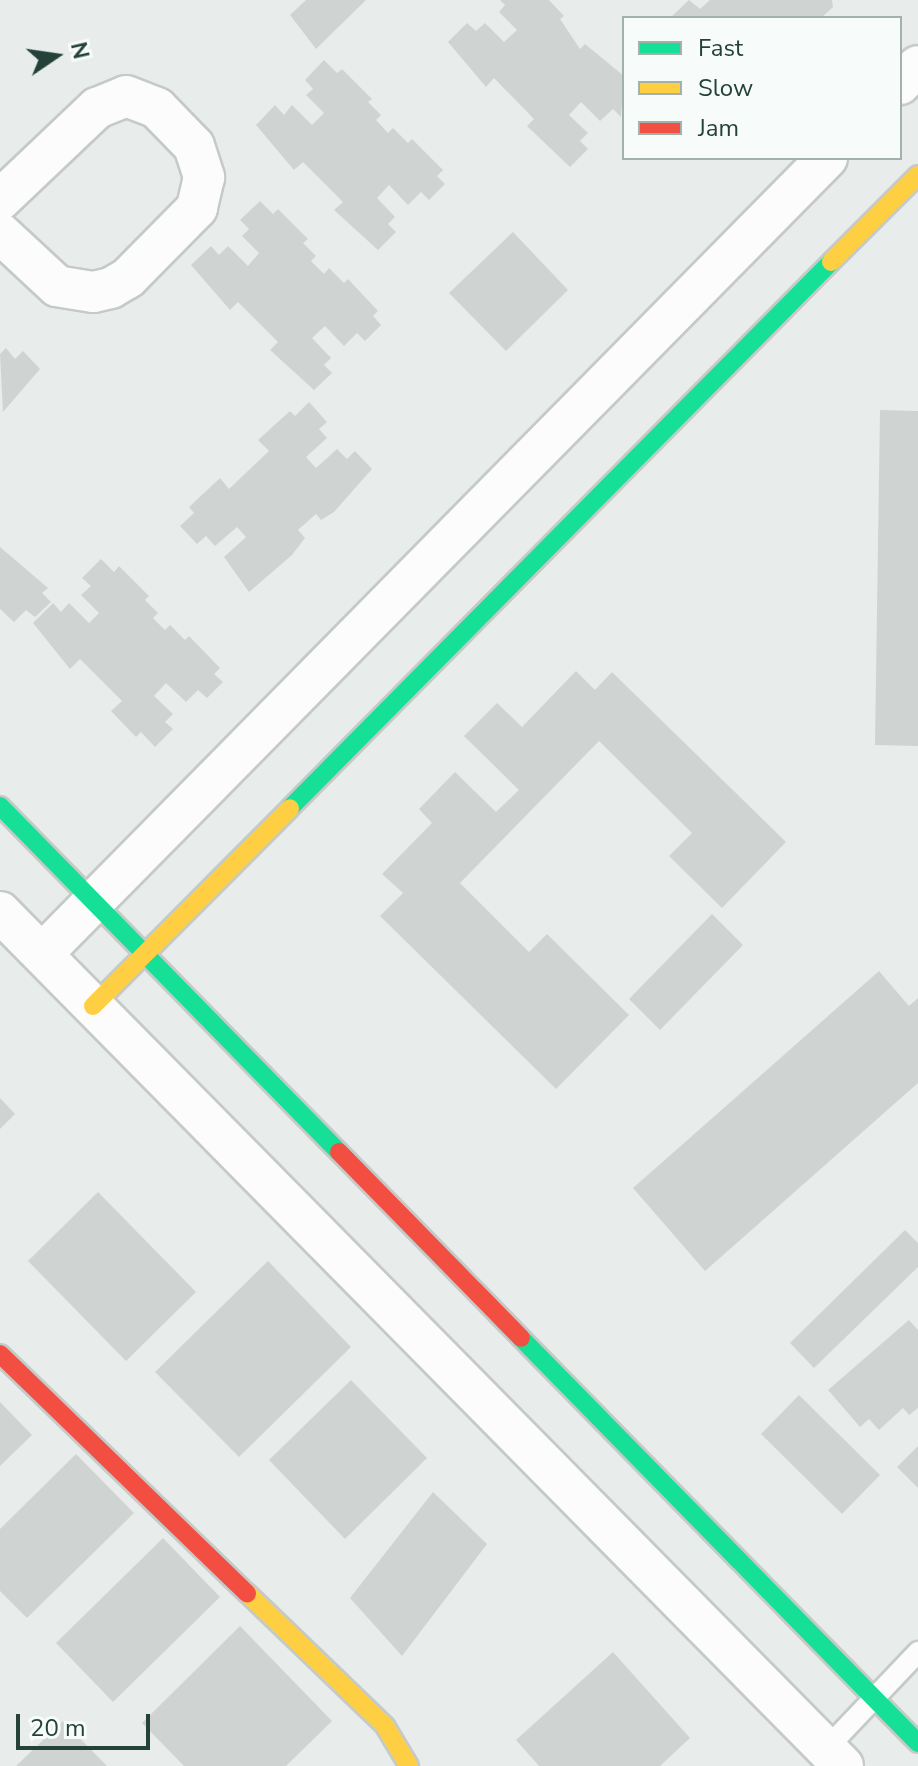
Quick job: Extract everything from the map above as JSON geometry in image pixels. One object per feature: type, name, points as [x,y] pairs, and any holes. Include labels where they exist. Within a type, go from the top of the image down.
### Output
[{"type":"street","points":[[902,82],[918,66]]},
{"type":"street","points":[[0,200],[97,108],[126,96],[157,108],[194,146],[204,177],[197,208],[128,278],[111,288],[93,292],[57,286],[0,233]]},
{"type":"street","points":[[42,954],[825,160]]},
{"type":"street","points":[[93,1006],[918,175]]},
{"type":"street","points":[[0,806],[918,1743]]},
{"type":"street","points":[[0,912],[834,1758]]},
{"type":"street","points":[[0,1354],[385,1726],[409,1766]]},
{"type":"lane","points":[[834,1758],[873,1698],[918,1652]]},
{"type":"building","points":[[306,0],[366,0],[316,49],[290,15]]},
{"type":"building","points":[[500,0],[549,0],[564,16],[560,19],[580,49],[585,44],[622,74],[621,117],[613,109],[600,121],[581,102],[569,115],[588,133],[580,141],[588,149],[570,167],[527,126],[534,119],[494,78],[486,87],[448,42],[467,23],[476,31],[485,23],[504,42],[517,30],[499,12],[505,5]]},
{"type":"building","points":[[689,0],[700,9],[710,0],[832,0],[833,7],[823,16],[672,16]]},
{"type":"building","points":[[324,60],[337,73],[342,69],[372,99],[368,102],[381,115],[376,120],[388,133],[393,128],[408,143],[412,139],[443,170],[437,176],[445,184],[429,200],[421,192],[408,205],[389,185],[377,198],[395,217],[388,224],[396,232],[378,250],[334,210],[343,202],[303,162],[294,170],[256,125],[275,105],[284,115],[292,105],[312,125],[324,113],[306,95],[313,89],[305,80]]},
{"type":"building","points":[[260,201],[273,214],[278,209],[308,239],[303,243],[316,256],[311,261],[324,274],[329,268],[344,283],[348,279],[378,311],[373,316],[381,325],[365,341],[357,333],[344,346],[325,326],[312,338],[331,358],[324,365],[332,373],[314,390],[270,350],[278,342],[238,302],[230,310],[191,265],[211,246],[219,255],[228,246],[248,266],[259,253],[242,236],[249,229],[240,220]]},
{"type":"building","points":[[513,232],[568,290],[506,351],[449,293]]},
{"type":"building","points":[[6,348],[15,359],[23,351],[40,369],[3,412],[0,354]]},
{"type":"building","points":[[309,402],[327,422],[319,429],[327,438],[306,457],[316,468],[337,449],[347,459],[355,451],[372,469],[334,512],[321,520],[316,514],[298,530],[305,538],[292,555],[249,592],[224,557],[246,537],[237,527],[215,546],[206,536],[197,544],[180,526],[194,513],[189,507],[220,478],[229,489],[269,451],[258,440],[290,411],[295,416]]},
{"type":"building","points":[[880,410],[918,411],[918,746],[875,745]]},
{"type":"building","points":[[0,547],[48,588],[42,593],[51,602],[35,617],[26,610],[14,622],[0,609]]},
{"type":"building","points":[[101,559],[114,572],[119,566],[149,596],[145,600],[158,613],[153,618],[165,630],[170,625],[185,640],[189,636],[220,668],[214,674],[223,682],[207,698],[198,690],[186,702],[166,683],[154,696],[173,714],[165,722],[173,729],[155,747],[141,732],[136,737],[111,711],[122,701],[80,659],[70,669],[33,623],[53,603],[61,612],[69,603],[89,623],[99,613],[81,595],[91,586],[82,578]]},
{"type":"building","points":[[576,671],[595,690],[612,672],[786,842],[722,908],[669,856],[692,833],[599,741],[460,883],[529,952],[547,934],[629,1015],[556,1089],[380,916],[403,893],[382,874],[432,823],[419,809],[455,772],[496,812],[519,790],[464,736],[497,703],[522,727]]},
{"type":"building","points":[[712,914],[743,945],[660,1030],[629,999]]},
{"type":"building","points":[[879,971],[909,1006],[918,998],[918,1083],[705,1271],[633,1188]]},
{"type":"building","points":[[0,1098],[15,1114],[0,1129]]},
{"type":"building","points":[[98,1192],[196,1292],[126,1361],[28,1261]]},
{"type":"building","points":[[905,1230],[918,1243],[918,1267],[814,1368],[790,1343]]},
{"type":"building","points":[[268,1261],[351,1347],[239,1457],[155,1372]]},
{"type":"building","points":[[909,1320],[918,1330],[918,1408],[909,1415],[903,1408],[879,1430],[869,1419],[860,1427],[828,1390]]},
{"type":"building","points":[[351,1380],[427,1458],[345,1539],[269,1460]]},
{"type":"building","points":[[799,1395],[880,1475],[842,1514],[761,1434]]},
{"type":"building","points":[[0,1402],[32,1435],[0,1466]]},
{"type":"building","points":[[918,1446],[918,1488],[897,1467]]},
{"type":"building","points":[[76,1454],[134,1513],[27,1618],[0,1591],[0,1529]]},
{"type":"building","points":[[433,1492],[487,1544],[402,1656],[350,1598]]},
{"type":"building","points":[[163,1538],[220,1597],[113,1702],[56,1643]]},
{"type":"building","points":[[240,1626],[332,1721],[286,1766],[184,1766],[142,1723]]},
{"type":"building","points":[[613,1652],[690,1738],[660,1766],[539,1766],[516,1740]]},
{"type":"building","points":[[63,1721],[107,1766],[16,1766]]},
{"type":"traffic: fast","points":[[290,808],[831,262]]},
{"type":"traffic: fast","points":[[0,806],[339,1152]]},
{"type":"traffic: fast","points":[[521,1338],[918,1743]]},
{"type":"traffic: slow","points":[[831,262],[918,175]]},
{"type":"traffic: slow","points":[[93,1006],[290,808]]},
{"type":"traffic: slow","points":[[247,1593],[385,1726],[409,1766]]},
{"type":"traffic: jam","points":[[339,1152],[521,1338]]},
{"type":"traffic: jam","points":[[0,1354],[247,1593]]}]
